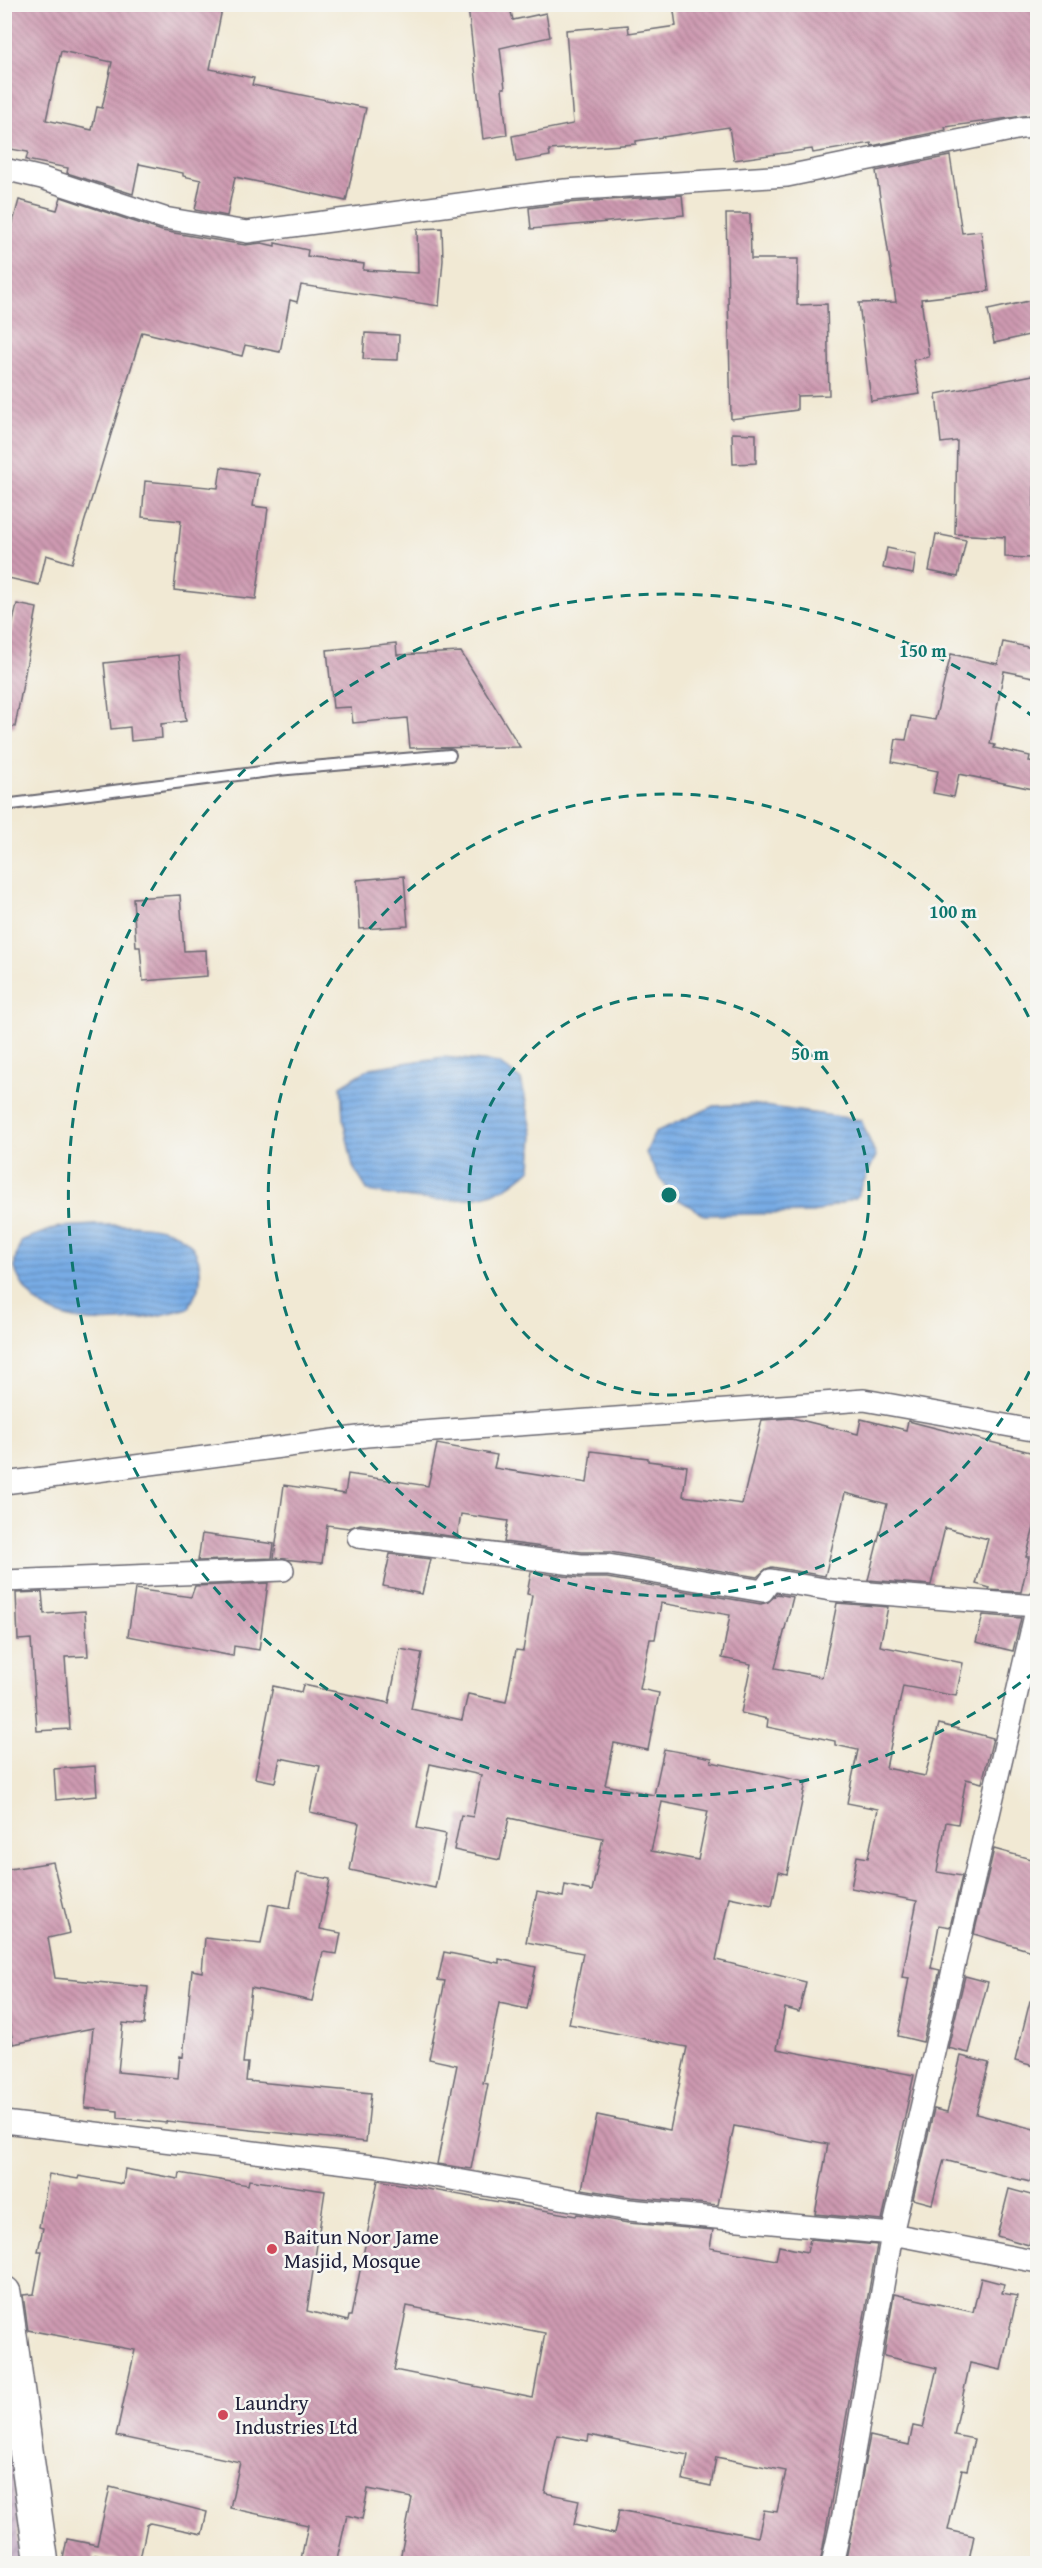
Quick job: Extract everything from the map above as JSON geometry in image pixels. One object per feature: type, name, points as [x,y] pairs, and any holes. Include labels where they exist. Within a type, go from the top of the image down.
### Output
[{"type":"highway","points":[[4,2293],[42,2564]]},
{"type":"street","points":[[4,169],[42,178],[164,218],[247,232],[566,190],[787,176],[1021,128],[1038,127]]},
{"type":"street","points":[[4,1483],[366,1436],[864,1400],[1038,1431]]},
{"type":"street","points":[[358,1536],[581,1564],[608,1565],[763,1592],[771,1580],[831,1590],[1037,1604],[892,2234],[843,2515],[832,2564]]},
{"type":"street","points":[[4,1581],[283,1570]]},
{"type":"street","points":[[4,2122],[388,2168],[629,2210],[892,2234],[1038,2262]]},
{"type":"lane","points":[[4,805],[277,770],[450,755]]},
{"type":"shaded area","points":[[4,2398],[9,2398],[20,2563],[5,2564]]},
{"type":"water","points":[[444,1057],[499,1063],[521,1080],[533,1134],[531,1169],[505,1188],[469,1198],[418,1199],[368,1191],[353,1167],[343,1119],[341,1086],[370,1068]]},
{"type":"water","points":[[750,1104],[861,1120],[876,1156],[856,1198],[813,1213],[704,1215],[676,1198],[660,1179],[646,1153],[655,1132],[714,1106]]},
{"type":"water","points":[[148,1226],[180,1236],[192,1247],[199,1261],[200,1282],[189,1308],[148,1317],[102,1322],[79,1320],[58,1314],[40,1305],[26,1290],[16,1271],[16,1255],[22,1240],[59,1227]]},
{"type":"building","points":[[4,4],[223,4],[210,69],[254,78],[252,85],[366,108],[346,201],[235,177],[227,216],[195,210],[201,180],[183,176],[183,173],[139,164],[133,194],[67,173],[68,168],[26,160],[28,152],[5,148],[10,123],[4,122]],"holes":[[[61,51],[112,62],[102,108],[97,107],[92,130],[46,120]]]},
{"type":"building","points":[[495,4],[496,11],[510,8],[513,20],[546,13],[550,37],[500,48],[507,135],[483,139],[468,7]]},
{"type":"building","points":[[673,4],[1038,4],[1038,114],[945,127],[946,130],[872,146],[871,143],[813,153],[812,149],[734,160],[729,127],[636,141],[636,144],[549,150],[550,156],[516,162],[512,136],[573,124],[566,30],[628,25],[629,33],[676,26]]},
{"type":"building","points":[[950,156],[962,233],[981,231],[989,291],[921,299],[929,357],[913,360],[920,394],[871,401],[859,303],[896,302],[876,171]]},
{"type":"building","points":[[682,195],[684,215],[531,229],[529,208],[566,203]]},
{"type":"building","points":[[61,197],[162,231],[245,245],[262,243],[275,246],[275,243],[308,250],[307,256],[364,264],[363,270],[418,273],[417,229],[442,228],[443,260],[439,306],[301,285],[297,302],[290,300],[280,352],[245,345],[242,356],[142,332],[72,563],[46,555],[39,585],[4,577],[4,256],[19,200],[57,210]]},
{"type":"building","points":[[726,214],[750,214],[751,259],[798,259],[797,305],[827,304],[829,395],[797,396],[797,410],[731,419]]},
{"type":"building","points":[[1038,299],[1038,333],[994,343],[988,310]]},
{"type":"building","points":[[365,333],[399,335],[398,360],[363,359]]},
{"type":"building","points":[[1038,374],[1032,558],[1005,557],[1005,537],[955,534],[957,441],[941,443],[936,394]]},
{"type":"building","points":[[732,433],[756,434],[756,463],[733,464]]},
{"type":"building","points":[[221,467],[258,473],[253,506],[268,508],[256,599],[174,590],[181,521],[142,517],[145,481],[218,488]]},
{"type":"building","points":[[936,534],[966,540],[958,577],[929,571]]},
{"type":"building","points":[[887,548],[916,554],[913,574],[883,568]]},
{"type":"building","points":[[17,604],[37,608],[15,727],[4,726],[4,661]]},
{"type":"building","points":[[1003,642],[1038,649],[1038,678],[1004,671],[990,744],[995,745],[994,748],[1030,756],[1029,761],[1038,762],[1038,790],[959,774],[954,797],[933,793],[938,771],[892,762],[896,739],[906,740],[911,716],[935,720],[951,654],[998,664]]},
{"type":"building","points":[[396,643],[397,655],[461,652],[520,747],[410,748],[407,718],[353,723],[351,707],[333,708],[327,650]]},
{"type":"building","points":[[179,655],[186,721],[161,724],[162,738],[131,741],[130,727],[111,729],[104,663]]},
{"type":"building","points":[[404,876],[408,926],[360,929],[357,880]]},
{"type":"building","points":[[180,895],[184,951],[206,950],[207,976],[143,981],[140,947],[136,947],[133,898]]},
{"type":"building","points":[[792,1418],[858,1434],[861,1419],[906,1430],[908,1421],[1038,1454],[1038,1513],[1026,1557],[1029,1557],[1021,1592],[989,1590],[990,1588],[976,1584],[988,1539],[945,1528],[931,1585],[868,1580],[887,1504],[845,1493],[825,1576],[772,1567],[757,1577],[610,1552],[582,1552],[504,1542],[508,1521],[461,1514],[457,1537],[360,1524],[349,1528],[327,1525],[322,1563],[274,1558],[284,1485],[345,1494],[348,1474],[428,1486],[437,1444],[497,1455],[494,1468],[587,1483],[591,1451],[648,1458],[648,1461],[687,1466],[683,1496],[742,1504],[762,1420]]},
{"type":"building","points":[[202,1534],[274,1544],[272,1558],[198,1561]]},
{"type":"building","points":[[390,1554],[430,1559],[422,1594],[383,1586]]},
{"type":"building","points":[[531,1572],[580,1578],[607,1578],[761,1604],[768,1602],[777,1594],[793,1597],[775,1668],[822,1677],[837,1603],[888,1607],[880,1646],[963,1663],[956,1696],[903,1686],[886,1768],[925,1776],[939,1724],[993,1738],[982,1783],[966,1779],[958,1824],[946,1822],[937,1872],[962,1876],[950,1927],[939,1925],[931,1968],[940,1970],[923,2042],[898,2036],[909,1978],[902,1977],[917,1901],[851,1888],[857,1856],[868,1858],[878,1809],[847,1803],[858,1750],[835,1745],[835,1741],[767,1727],[768,1719],[741,1713],[751,1664],[722,1658],[730,1615],[661,1603],[655,1639],[650,1639],[640,1689],[659,1693],[648,1750],[614,1743],[605,1785],[654,1795],[664,1749],[712,1758],[711,1762],[806,1782],[787,1874],[779,1872],[772,1906],[729,1897],[716,1960],[806,1982],[799,2012],[785,2008],[777,2049],[914,2075],[882,2220],[815,2214],[828,2144],[734,2126],[718,2205],[631,2197],[582,2189],[597,2115],[670,2130],[687,2047],[569,2024],[583,1953],[526,1942],[537,1892],[563,1897],[565,1885],[592,1891],[603,1838],[509,1818],[500,1860],[454,1850],[461,1815],[473,1817],[481,1775],[430,1764],[417,1828],[446,1834],[435,1888],[350,1870],[359,1823],[310,1812],[320,1766],[280,1758],[275,1782],[255,1778],[273,1686],[301,1692],[303,1685],[389,1703],[400,1649],[422,1653],[411,1709],[462,1720],[468,1694],[506,1702],[516,1650],[523,1651],[532,1595],[527,1594]],"holes":[[[662,1802],[708,1811],[698,1860],[651,1851]]]},
{"type":"building","points":[[268,1583],[259,1650],[234,1646],[233,1656],[128,1636],[135,1589],[191,1597],[195,1586]]},
{"type":"building","points":[[42,1592],[44,1614],[85,1611],[88,1656],[65,1657],[70,1729],[37,1731],[31,1639],[18,1640],[16,1593]]},
{"type":"building","points":[[983,1615],[1021,1618],[1013,1651],[976,1642]]},
{"type":"building","points":[[95,1766],[97,1796],[56,1800],[54,1769]]},
{"type":"building","points":[[994,1849],[1038,1861],[1038,1953],[974,1934]]},
{"type":"building","points":[[53,1862],[70,1933],[48,1938],[55,1978],[148,1987],[144,2025],[123,2023],[118,2072],[178,2078],[180,2056],[183,2057],[192,1970],[202,1972],[205,1938],[261,1944],[269,1904],[290,1908],[297,1873],[330,1879],[320,1929],[341,1933],[337,1954],[323,1952],[312,2001],[251,1988],[243,2063],[248,2063],[246,2081],[371,2093],[366,2142],[118,2118],[118,2111],[85,2108],[93,2028],[13,2044],[4,1993],[4,1870]]},
{"type":"building","points":[[444,1952],[499,1963],[499,1959],[536,1967],[527,2009],[499,2003],[483,2083],[488,2084],[471,2169],[437,2164],[457,2065],[429,2059],[445,1981],[438,1980]]},
{"type":"building","points":[[965,1976],[988,1982],[969,2053],[948,2048]]},
{"type":"building","points":[[1030,2001],[1038,2002],[1038,2067],[1015,2061]]},
{"type":"building","points":[[961,2056],[989,2063],[976,2114],[1038,2130],[1038,2153],[1030,2182],[944,2160],[932,2204],[913,2199],[934,2109],[947,2112]]},
{"type":"building","points":[[125,2169],[179,2179],[180,2173],[248,2185],[249,2180],[325,2191],[307,2311],[348,2321],[351,2316],[378,2180],[576,2216],[577,2214],[628,2223],[713,2230],[710,2248],[776,2260],[779,2246],[807,2252],[810,2239],[877,2245],[820,2564],[631,2564],[596,2557],[595,2564],[399,2564],[412,2498],[368,2489],[362,2519],[347,2515],[336,2564],[300,2564],[308,2525],[230,2508],[240,2462],[116,2436],[135,2350],[28,2330],[23,2295],[34,2294],[42,2251],[38,2251],[43,2228],[39,2227],[49,2174],[78,2179],[79,2176],[123,2184]],"holes":[[[407,2306],[545,2333],[533,2398],[394,2370]],[[557,2435],[588,2441],[589,2435],[688,2455],[683,2480],[711,2486],[716,2457],[786,2471],[777,2512],[764,2510],[758,2537],[619,2510],[614,2534],[574,2525],[579,2500],[545,2493]]]},
{"type":"building","points":[[1009,2189],[1038,2197],[1038,2212],[1029,2245],[997,2236]]},
{"type":"building","points":[[981,2278],[1004,2284],[1002,2293],[1017,2296],[1001,2370],[970,2363],[954,2435],[974,2439],[967,2470],[962,2469],[948,2530],[974,2536],[968,2564],[845,2564],[870,2436],[909,2445],[913,2426],[923,2428],[937,2368],[884,2356],[894,2294],[973,2312]]},
{"type":"building","points":[[110,2487],[207,2512],[202,2534],[150,2523],[147,2525],[139,2564],[95,2555],[93,2564],[62,2564],[67,2539],[97,2545]]},
{"type":"place","name":"Baitun Noor Jame Masjid, Mosque","points":[[272,2249]]},
{"type":"place","name":"Laundry Industries Ltd","points":[[223,2415]]}]
